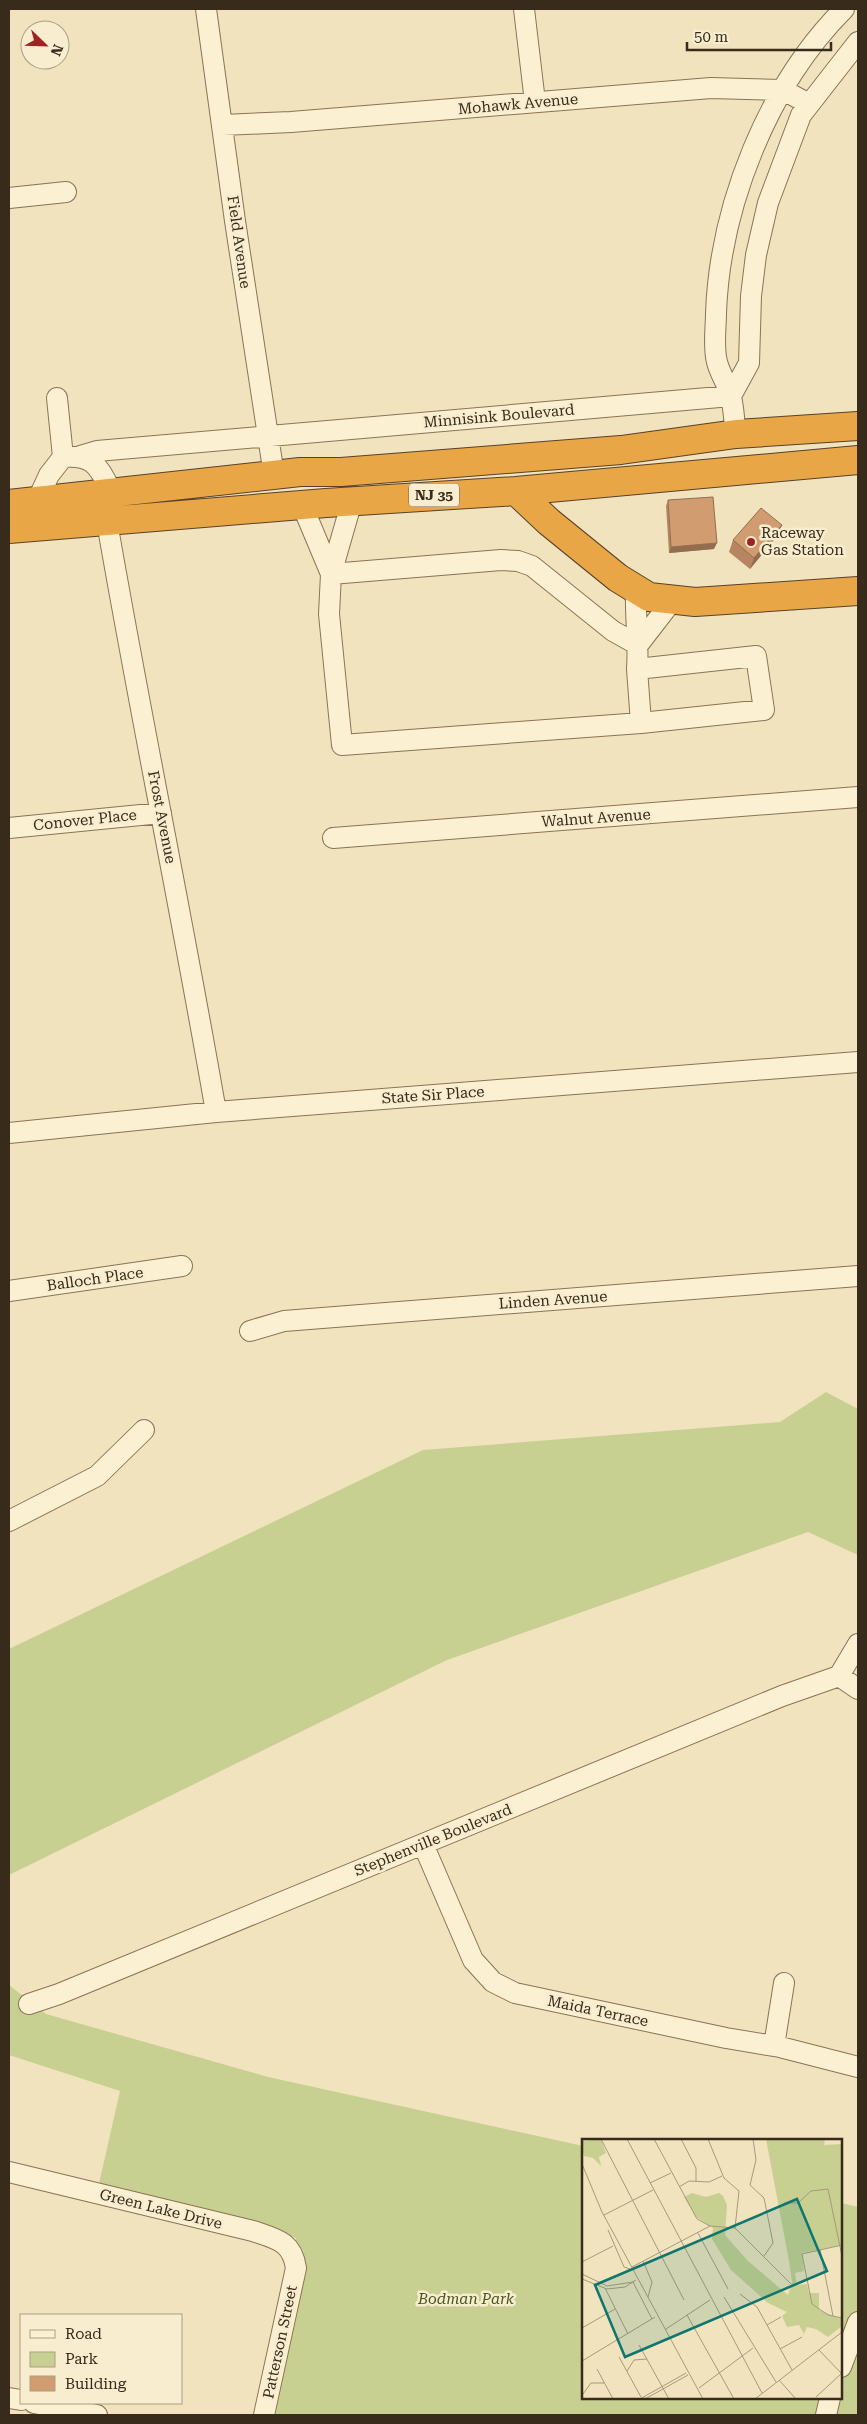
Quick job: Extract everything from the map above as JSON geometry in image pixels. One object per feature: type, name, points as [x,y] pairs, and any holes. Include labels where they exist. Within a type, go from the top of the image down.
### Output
[{"type":"highway","name":"NJ 35","points":[[9,504],[300,472],[342,472],[621,450],[736,434],[858,426]]},
{"type":"highway","name":"NJ 35","points":[[9,529],[352,501],[516,491],[858,460]]},
{"type":"highway","points":[[516,491],[549,522],[610,572],[649,597],[695,602],[858,590]]},
{"type":"street","name":"Field Avenue","points":[[206,9],[274,475]]},
{"type":"street","points":[[524,9],[535,102]]},
{"type":"street","points":[[736,434],[730,396],[716,362],[717,301],[722,258],[731,214],[746,167],[775,104],[808,53],[844,9]]},
{"type":"street","points":[[730,396],[749,363],[751,296],[756,255],[768,203],[801,115],[858,42]]},
{"type":"street","name":"Mohawk Avenue","points":[[223,125],[711,88],[784,90],[809,104]]},
{"type":"street","points":[[9,198],[66,192]]},
{"type":"street","name":"Minnisink Boulevard","points":[[72,456],[97,451],[268,435],[730,396]]},
{"type":"street","points":[[57,398],[72,456]]},
{"type":"street","points":[[72,456],[97,465],[113,494]]},
{"type":"street","points":[[37,502],[49,475],[72,456]]},
{"type":"street","points":[[352,501],[331,574],[329,614],[342,745],[641,723],[764,710],[756,656],[637,669]]},
{"type":"street","points":[[302,505],[331,574]]},
{"type":"street","name":"Frost Avenue","points":[[107,522],[129,655],[161,812],[216,1112]]},
{"type":"street","points":[[331,574],[501,560],[518,561],[532,566],[544,574],[613,630],[638,645]]},
{"type":"street","points":[[636,589],[637,669],[641,723]]},
{"type":"street","points":[[638,645],[672,601]]},
{"type":"street","name":"Walnut Avenue","points":[[333,838],[858,798]]},
{"type":"street","name":"Conover Place","points":[[9,828],[161,812]]},
{"type":"street","name":"State Sir Place","points":[[9,1133],[216,1112],[858,1062]]},
{"type":"street","name":"Balloch Place","points":[[9,1291],[182,1266]]},
{"type":"street","name":"Linden Avenue","points":[[250,1331],[284,1321],[858,1276]]},
{"type":"street","points":[[9,1521],[97,1476],[144,1430]]},
{"type":"street","points":[[858,1644],[839,1676],[858,1689]]},
{"type":"street","name":"Stephenville Boulevard","points":[[28,2004],[59,1994],[782,1696],[839,1676]]},
{"type":"street","name":"Maida Terrace","points":[[423,1844],[474,1960],[493,1982],[515,1993],[726,2038],[774,2046],[858,2066]]},
{"type":"street","points":[[774,2046],[784,1983]]},
{"type":"street","name":"Green Lake Drive","points":[[9,2172],[253,2231],[279,2240],[289,2248],[294,2257],[296,2268]]},
{"type":"street","name":"Patterson Street","points":[[264,2415],[296,2268]]},
{"type":"street","points":[[842,2364],[858,2322]]},
{"type":"street","points":[[826,2415],[830,2399]]},
{"type":"street","points":[[39,2404],[97,2415]]},
{"type":"green space","points":[[826,1392],[858,1409],[858,1555],[808,1532],[447,1660],[9,1875],[9,1649],[423,1450],[780,1422]]},
{"type":"green space","name":"Bodman Park","points":[[9,1985],[46,2014],[268,2077],[582,2146],[582,2399],[842,2399],[842,2203],[858,2207],[858,2415],[260,2415],[296,2238],[98,2188],[120,2091],[9,2055]]},
{"type":"building","points":[[713,497],[717,543],[671,547],[668,500]]},
{"type":"building","points":[[761,508],[782,525],[754,558],[733,540]]},
{"type":"place","name":"Raceway Gas Station","points":[[751,542]]}]
